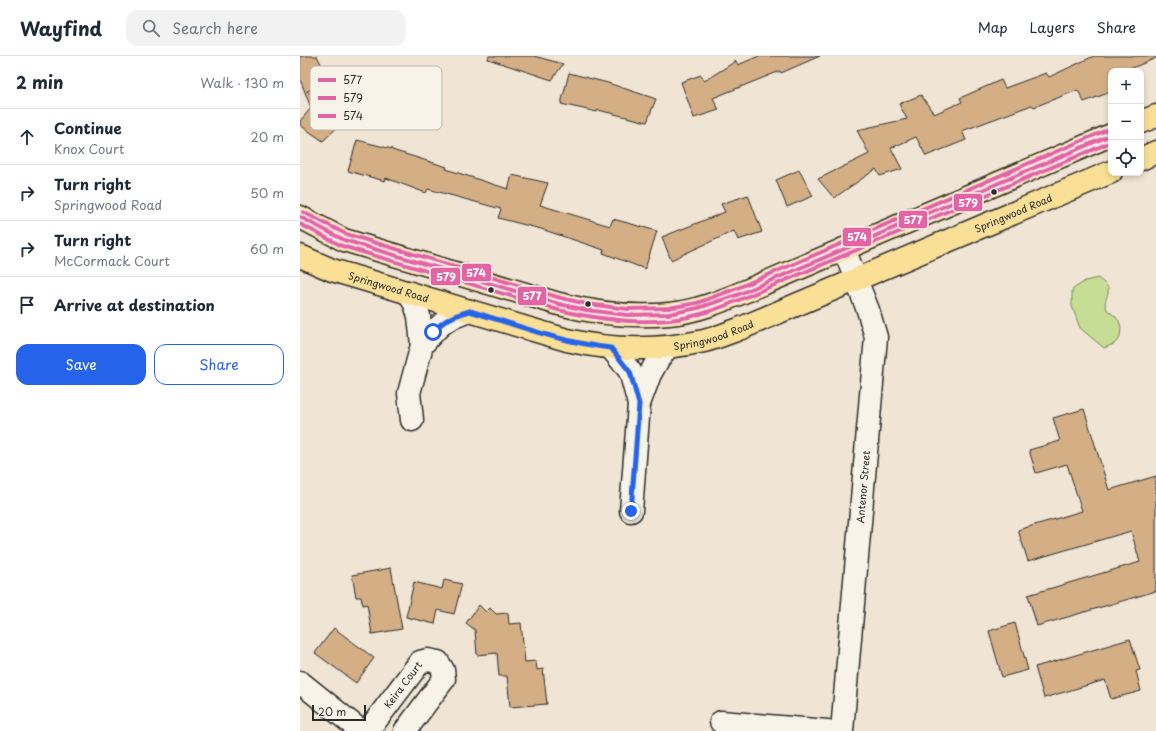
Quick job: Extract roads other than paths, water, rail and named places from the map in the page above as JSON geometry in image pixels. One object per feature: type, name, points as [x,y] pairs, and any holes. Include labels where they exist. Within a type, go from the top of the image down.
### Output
[{"type":"main road","points":[[1144,121],[1156,116]]},
{"type":"main road","points":[[300,217],[344,240],[559,304],[617,315],[670,314],[710,305],[746,292],[1108,136]]},
{"type":"main road","points":[[1144,158],[1156,152]]},
{"type":"main road","name":"Springwood Road","points":[[300,256],[332,270],[591,346],[640,349],[668,347],[706,340],[740,329],[1108,173]]},
{"type":"street","name":"Antenor Street","points":[[842,731],[876,337],[868,310],[844,249]]},
{"type":"street","points":[[408,292],[419,316],[422,345],[409,393],[412,420]]},
{"type":"street","points":[[422,345],[444,321],[455,315],[470,311]]},
{"type":"street","points":[[631,511],[639,404],[650,374],[659,358],[668,347]]},
{"type":"street","points":[[611,348],[630,372],[639,404]]},
{"type":"street","name":"Keira Court","points":[[368,731],[420,662],[428,660],[438,662],[443,670],[444,679],[404,731]]},
{"type":"street","points":[[301,685],[361,731]]},
{"type":"street","points":[[721,722],[827,731]]}]
